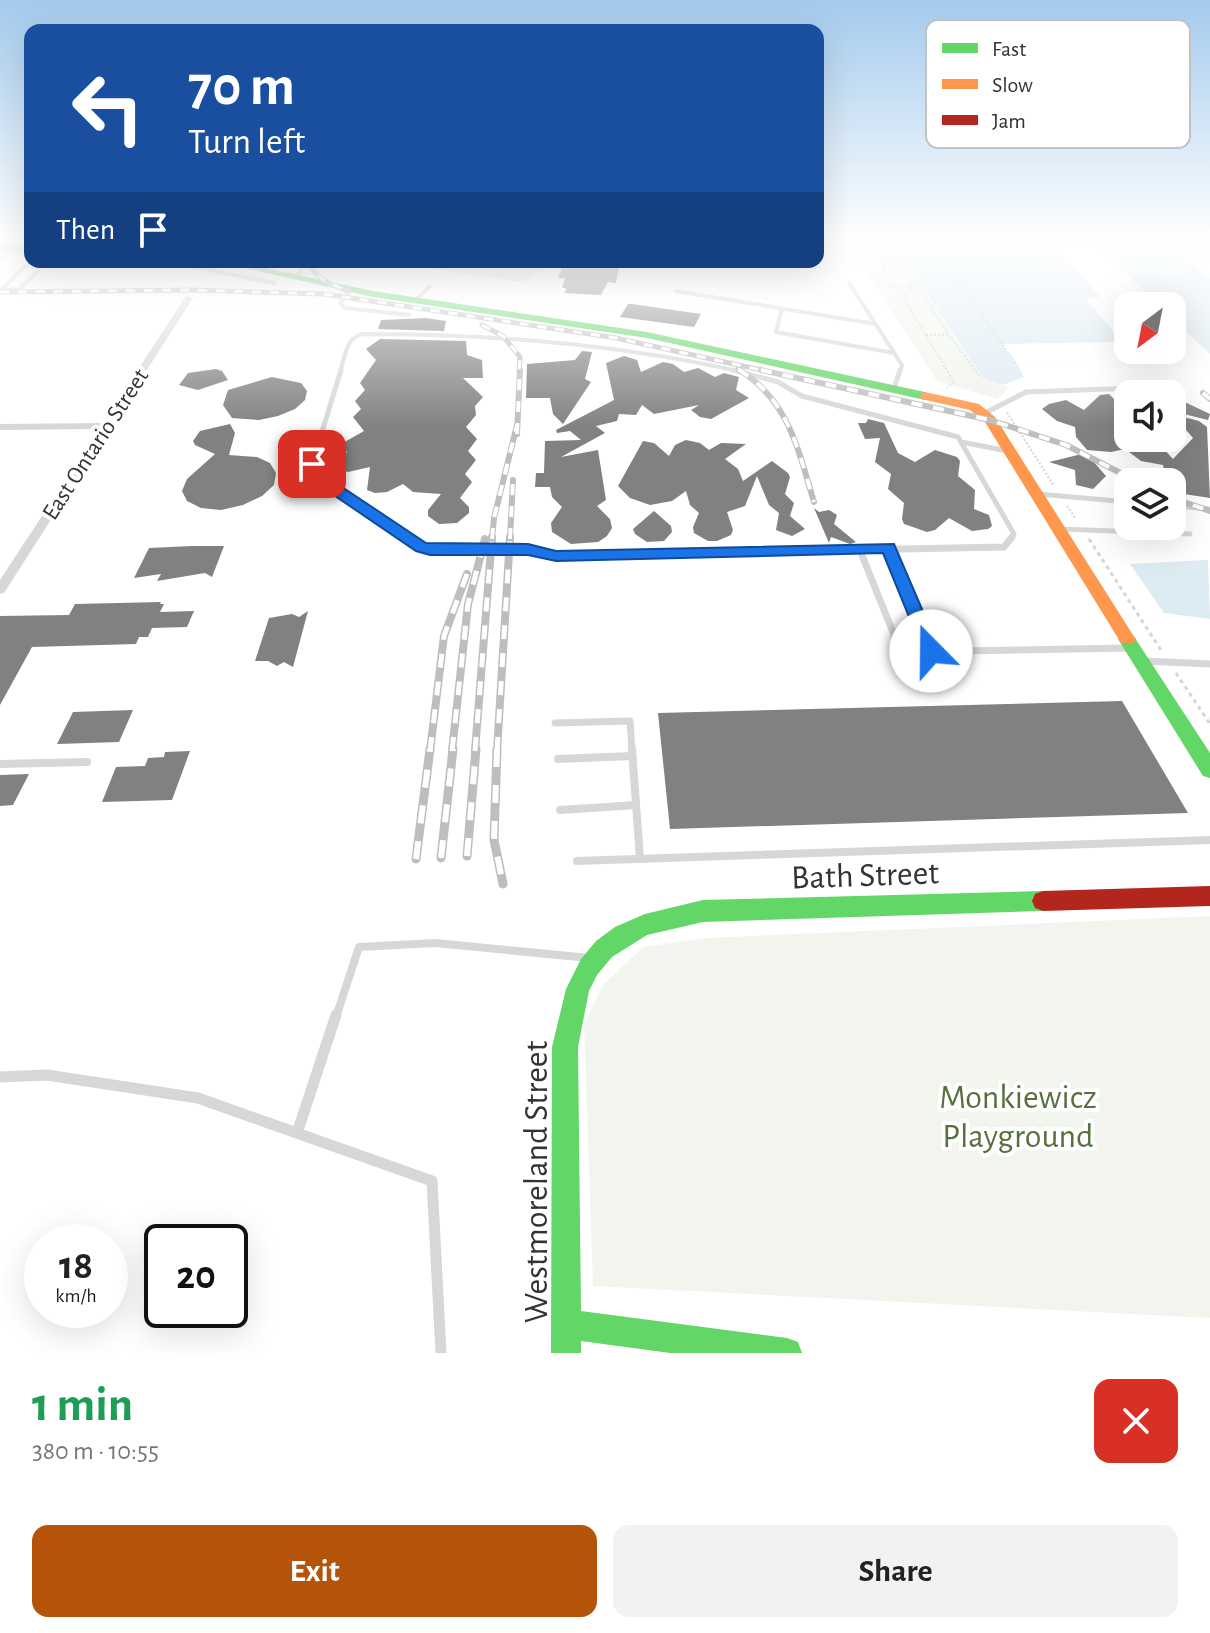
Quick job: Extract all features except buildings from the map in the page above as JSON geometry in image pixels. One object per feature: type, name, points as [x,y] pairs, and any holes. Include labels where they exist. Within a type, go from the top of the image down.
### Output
[{"type":"main road","points":[[390,301],[412,308],[647,335],[894,388],[979,410],[1010,452],[1046,490],[1059,529],[1210,770]]},
{"type":"main road","name":"Bath Street","points":[[569,1012],[575,991],[595,958],[641,924],[703,911],[1210,896]]},
{"type":"main road","name":"Westmoreland Street","points":[[566,1353],[565,1047],[569,1012]]},
{"type":"main road","points":[[566,1324],[787,1353]]},
{"type":"street","name":"East Ontario Street","points":[[0,590],[187,301]]},
{"type":"street","points":[[0,427],[107,426]]},
{"type":"lane","points":[[412,308],[418,301]]},
{"type":"lane","points":[[736,301],[875,324]]},
{"type":"lane","points":[[861,301],[902,365],[894,388]]},
{"type":"lane","points":[[782,309],[776,332],[894,353]]},
{"type":"lane","points":[[356,335],[496,335],[599,347],[727,369],[786,386],[802,396],[958,437],[1014,534],[1004,547],[859,548],[556,556],[528,550],[421,548],[321,480],[312,464],[349,342],[356,335]]},
{"type":"lane","points":[[979,410],[1026,392],[1114,389]]},
{"type":"lane","points":[[961,442],[1010,452]]},
{"type":"lane","points":[[1046,490],[1114,500]]},
{"type":"lane","points":[[1186,507],[1210,509]]},
{"type":"lane","points":[[1059,529],[1190,534]]},
{"type":"lane","points":[[859,548],[901,652],[1138,655],[1210,664]]},
{"type":"lane","points":[[889,548],[931,651]]},
{"type":"lane","points":[[555,723],[630,721],[640,859]]},
{"type":"lane","points":[[558,759],[632,756]]},
{"type":"lane","points":[[0,764],[87,762]]},
{"type":"lane","points":[[560,810],[636,805]]},
{"type":"lane","points":[[577,861],[1210,840]]},
{"type":"lane","points":[[297,1133],[359,947],[435,943],[595,958]]},
{"type":"lane","points":[[0,1077],[47,1075],[198,1098],[432,1181],[441,1353]]},
{"type":"path","points":[[906,301],[954,382],[947,388]]},
{"type":"path","points":[[926,301],[981,378]]},
{"type":"path","points":[[972,301],[1017,365]]},
{"type":"path","points":[[926,335],[949,335]]},
{"type":"path","points":[[937,341],[944,335]]},
{"type":"path","points":[[1005,410],[1046,490]]},
{"type":"path","points":[[1069,509],[1077,521]]},
{"type":"path","points":[[1087,537],[1147,628]]},
{"type":"path","points":[[1193,699],[1210,724]]},
{"type":"green space","points":[[886,301],[932,301],[983,378],[1009,388],[997,399],[937,381]]},
{"type":"green space","name":"Monkiewicz Playground","points":[[1210,916],[1210,1318],[593,1286],[584,1024],[604,984],[643,947],[707,938]]},
{"type":"shaded area","points":[[932,301],[1089,301],[1114,331],[1114,364],[1141,364],[1018,365],[1024,377],[1003,385],[983,378]]},
{"type":"shaded area","points":[[1186,301],[1210,301],[1210,354],[1186,331]]},
{"type":"shaded area","points":[[1208,560],[1210,619],[1164,613],[1130,564]]},
{"type":"pier","points":[[1088,301],[1103,301],[1095,302],[1114,325],[1114,332]]},
{"type":"pier","points":[[1114,342],[1114,364],[1124,364],[1017,365],[1002,344]]},
{"type":"railway","points":[[371,301],[616,338],[770,372]]},
{"type":"railway","points":[[482,325],[503,336],[520,357],[519,372]]},
{"type":"railway","points":[[738,369],[743,372]]},
{"type":"railway","points":[[517,434],[520,370]]},
{"type":"railway","points":[[739,370],[756,382],[780,411],[796,445],[814,502]]},
{"type":"railway","points":[[761,370],[990,420],[1066,445],[1114,470]]},
{"type":"railway","points":[[1203,393],[1210,399]]},
{"type":"railway","points":[[492,539],[494,518],[517,425]]},
{"type":"railway","points":[[510,539],[513,480]]},
{"type":"railway","points":[[1186,503],[1210,511]]},
{"type":"railway","points":[[475,751],[492,537]]},
{"type":"railway","points":[[497,751],[510,537]]},
{"type":"railway","points":[[452,751],[468,604],[485,539]]},
{"type":"railway","points":[[430,751],[444,636],[467,574]]},
{"type":"railway","points":[[416,859],[430,749]]},
{"type":"railway","points":[[441,858],[453,749]]},
{"type":"railway","points":[[467,856],[476,749]]},
{"type":"railway","points":[[497,749],[494,840],[503,884]]},
{"type":"traffic: fast","points":[[421,301],[647,335],[925,396]]},
{"type":"traffic: fast","points":[[1127,639],[1210,770]]},
{"type":"traffic: fast","points":[[566,1353],[565,1047],[578,989],[589,967],[604,949],[623,935],[645,925],[703,911],[1043,901]]},
{"type":"traffic: fast","points":[[566,1324],[787,1353]]},
{"type":"traffic: slow","points":[[925,396],[974,407],[990,420],[1127,639]]},
{"type":"traffic: jam","points":[[1043,901],[1210,896]]},
{"type":"route","points":[[312,464],[321,480],[421,548],[528,550],[556,556],[889,548],[931,651]]}]
